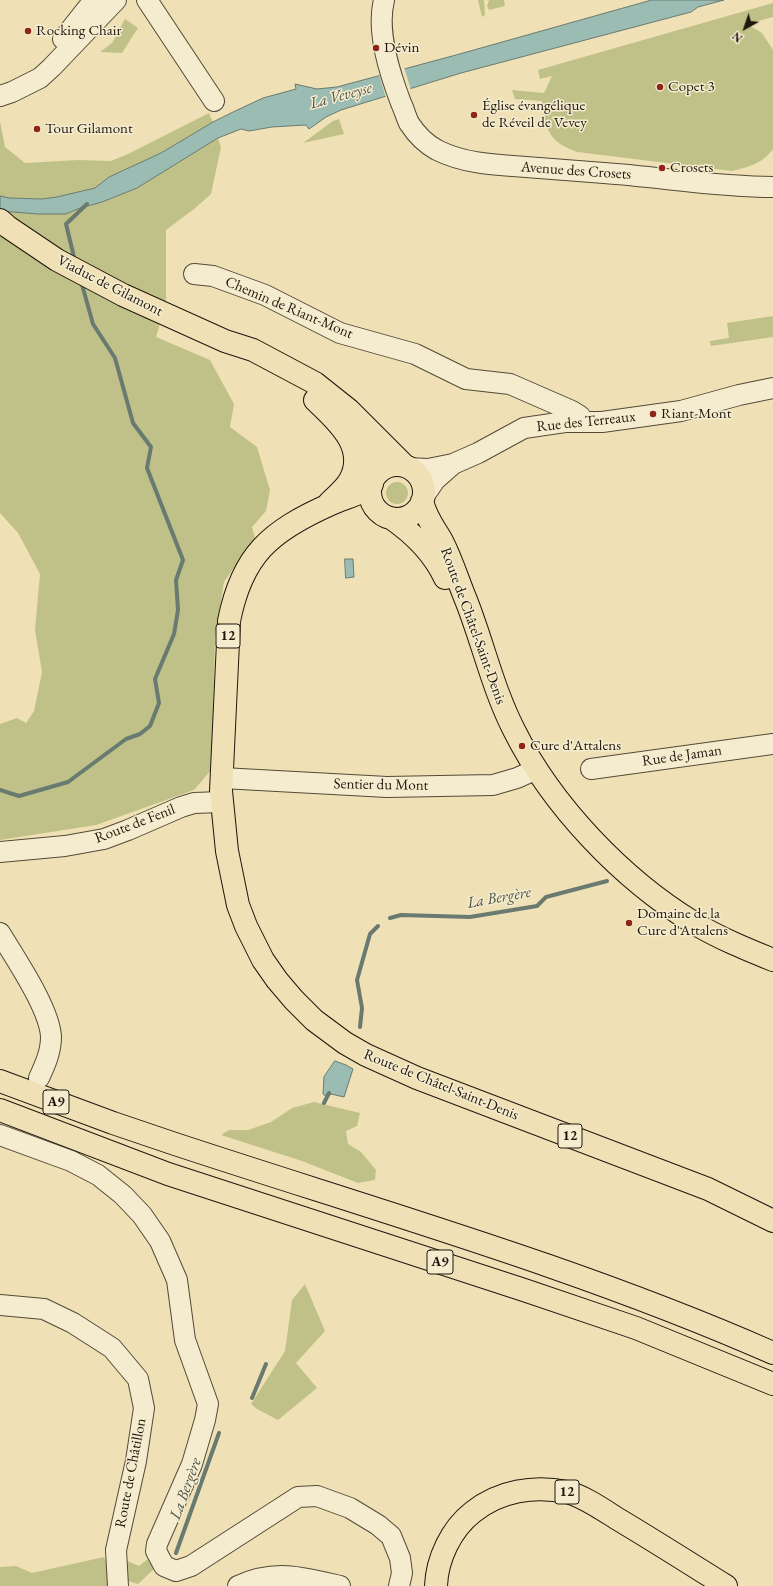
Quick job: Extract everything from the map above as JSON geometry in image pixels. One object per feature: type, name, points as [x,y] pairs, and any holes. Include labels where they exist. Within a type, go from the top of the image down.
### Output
[{"type":"main road","name":"Viaduc de Gilamont","points":[[0,220],[57,260],[123,295],[225,341],[253,350],[313,392],[362,438],[373,457],[375,479]]},
{"type":"main road","name":"Viaduc de Gilamont","points":[[313,392],[349,410],[406,467]]},
{"type":"main road","points":[[313,392],[347,434],[355,457],[354,472],[350,480],[322,508]]},
{"type":"main road","name":"12","points":[[387,467],[406,467],[414,471],[421,480],[424,489],[423,499],[417,510],[410,515],[403,518],[387,516],[376,508],[372,501],[370,491],[375,479],[387,467]]},
{"type":"main road","name":"Route de Châtel-Saint-Denis","points":[[375,479],[365,490],[322,508],[284,529],[267,542],[251,560],[241,579],[233,600],[229,621],[221,802],[232,880],[246,926],[255,944],[273,975],[294,1000],[314,1020],[345,1043],[366,1055],[417,1078],[708,1189],[773,1220]]},
{"type":"main road","name":"Route de Châtel-Saint-Denis","points":[[423,499],[426,516],[448,555],[469,609],[489,668],[514,730],[536,769],[566,809],[588,835],[637,882],[694,922],[728,940],[773,960]]},
{"type":"main road","name":"Route de Châtel-Saint-Denis","points":[[322,508],[356,508],[387,516],[420,541],[436,561],[467,630],[476,668],[484,691],[514,730]]},
{"type":"main road","name":"A9","points":[[0,1081],[161,1140],[586,1280],[687,1317],[773,1353]]},
{"type":"main road","name":"A9","points":[[0,1110],[168,1174],[524,1290],[629,1326],[773,1384]]},
{"type":"main road","name":"12","points":[[436,1586],[438,1568],[447,1545],[462,1522],[470,1514],[488,1502],[509,1493],[544,1489],[568,1493],[594,1505],[726,1586]]},
{"type":"street","points":[[0,84],[20,75],[43,60],[63,39],[94,0]]},
{"type":"street","points":[[0,96],[12,92],[40,78],[116,0]]},
{"type":"street","points":[[148,0],[214,101]]},
{"type":"street","name":"Avenue des Crosets","points":[[384,0],[382,27],[391,75],[409,122],[426,143],[437,150],[482,164],[605,173],[742,187],[773,187]]},
{"type":"street","name":"Chemin de Riant-Mont","points":[[194,274],[213,276],[265,295],[340,333],[415,354],[466,379],[510,384],[572,411],[580,416],[582,422]]},
{"type":"street","name":"Rue des Terreaux","points":[[406,467],[428,469],[453,464],[491,447],[524,428],[565,422],[602,422],[681,411],[739,395],[773,388]]},
{"type":"street","name":"Rue des Terreaux","points":[[423,499],[435,480],[453,464]]},
{"type":"street","name":"Rue de Jaman","points":[[591,768],[773,744]]},
{"type":"street","name":"Sentier du Mont","points":[[222,778],[387,787],[493,785],[517,778],[536,769]]},
{"type":"street","name":"Route de Fenil","points":[[0,852],[65,846],[104,839],[181,807],[194,803],[221,802]]},
{"type":"street","points":[[0,933],[32,988],[45,1012],[49,1023],[51,1038],[50,1049],[39,1078]]},
{"type":"street","points":[[11,1135],[71,1161],[98,1175],[123,1195],[142,1215],[160,1241],[177,1280],[185,1340],[208,1404],[205,1420],[192,1464],[157,1544],[156,1551],[164,1566],[176,1571],[191,1566],[298,1497],[317,1496],[350,1508],[378,1525],[391,1536],[400,1558],[402,1573],[398,1586]]},
{"type":"street","name":"Route de Châtillon","points":[[0,1304],[44,1309],[73,1323],[112,1348],[138,1378],[144,1408],[136,1461],[116,1550],[118,1586]]},
{"type":"street","points":[[238,1586],[252,1579],[276,1575],[314,1579],[340,1586]]},
{"type":"green space","points":[[478,0],[484,0],[485,15],[482,17]]},
{"type":"green space","points":[[489,0],[504,0],[505,6],[489,10],[487,6]]},
{"type":"green space","name":"Copet 3","points":[[773,3],[773,17],[747,24],[762,33],[773,50],[773,149],[764,158],[749,166],[732,171],[577,152],[560,144],[551,135],[544,119],[542,101],[515,99],[512,90],[544,93],[552,76],[540,79],[538,70]]},
{"type":"green space","points":[[125,19],[138,28],[122,53],[100,52],[112,43]]},
{"type":"green space","points":[[209,113],[213,122],[161,153],[109,177],[95,188],[42,199],[9,198],[0,196],[0,121],[5,147],[25,163],[78,160],[111,161]]},
{"type":"green space","points":[[339,119],[344,134],[303,143],[333,121]]},
{"type":"green space","points":[[218,138],[221,147],[211,194],[166,230],[166,303],[156,337],[210,360],[234,404],[230,427],[257,447],[270,490],[266,511],[252,527],[255,538],[224,582],[215,637],[212,769],[194,790],[96,825],[0,840],[0,724],[17,718],[26,723],[34,711],[42,672],[35,630],[40,574],[18,533],[0,513],[0,211],[38,214],[66,214],[80,208],[102,202],[137,188]]},
{"type":"green space","points":[[773,316],[773,337],[711,346],[710,341],[729,338],[727,323]]},
{"type":"green space","points":[[397,482],[405,485],[408,493],[405,501],[397,504],[389,501],[386,493],[389,485]]},
{"type":"green space","points":[[314,1102],[360,1113],[357,1126],[346,1131],[348,1144],[361,1152],[376,1170],[375,1180],[358,1183],[302,1161],[221,1135],[229,1130],[248,1130],[271,1122],[292,1108]]},
{"type":"green space","points":[[305,1284],[325,1331],[296,1363],[317,1388],[278,1420],[257,1409],[251,1404],[285,1351],[292,1300]]},
{"type":"green space","points":[[104,1557],[113,1582],[111,1586],[0,1586],[0,1567],[16,1566],[32,1573]]},
{"type":"green space","points":[[148,1559],[154,1569],[138,1584],[122,1579],[125,1560],[139,1566]]},
{"type":"water","name":"La Veveyse","points":[[652,0],[724,0],[698,7],[691,12],[461,73],[341,110],[326,117],[309,129],[306,125],[272,127],[249,131],[241,129],[218,138],[137,188],[66,214],[38,214],[0,211],[0,196],[9,198],[42,199],[95,188],[109,177],[161,153],[213,122],[233,112],[263,98],[296,89],[295,84],[317,89],[337,87]]},
{"type":"water","points":[[345,559],[353,559],[354,577],[346,578]]},
{"type":"water","points":[[335,1061],[353,1069],[344,1097],[331,1094],[327,1097],[323,1094],[324,1077]]},
{"type":"pier","points":[[404,67],[411,90],[386,98],[379,74]]},
{"type":"waterway","points":[[75,261],[66,224],[87,204]]},
{"type":"waterway","points":[[0,790],[19,796],[68,782],[126,739],[140,734],[150,726],[159,703],[155,679],[174,634],[178,610],[176,580],[183,560],[147,468],[151,447],[133,423],[115,358],[93,324],[81,281]]},
{"type":"waterway","name":"La Bergère","points":[[390,918],[401,915],[470,917],[537,906],[546,897],[607,881]]},
{"type":"waterway","name":"La Bergère","points":[[360,1027],[362,1008],[357,980],[370,934],[378,926]]},
{"type":"waterway","name":"La Bergère","points":[[324,1103],[329,1093]]},
{"type":"waterway","name":"La Bergère","points":[[252,1398],[266,1364]]},
{"type":"waterway","name":"La Bergère","points":[[176,1553],[219,1433]]},
{"type":"tunnel","points":[[18,1132],[39,1078]]},
{"type":"place","name":"Rocking Chair","points":[[28,31]]},
{"type":"place","name":"Dévin","points":[[376,48]]},
{"type":"place","name":"Copet 3","points":[[660,87]]},
{"type":"place","name":"Église évangélique de Réveil de Vevey","points":[[474,115]]},
{"type":"place","name":"Tour Gilamont","points":[[37,129]]},
{"type":"place","name":"Crosets","points":[[662,168]]},
{"type":"place","name":"Riant-Mont","points":[[653,414]]},
{"type":"place","name":"Cure d'Attalens","points":[[522,746]]},
{"type":"place","name":"Domaine de la Cure d'Attalens","points":[[629,923]]}]
